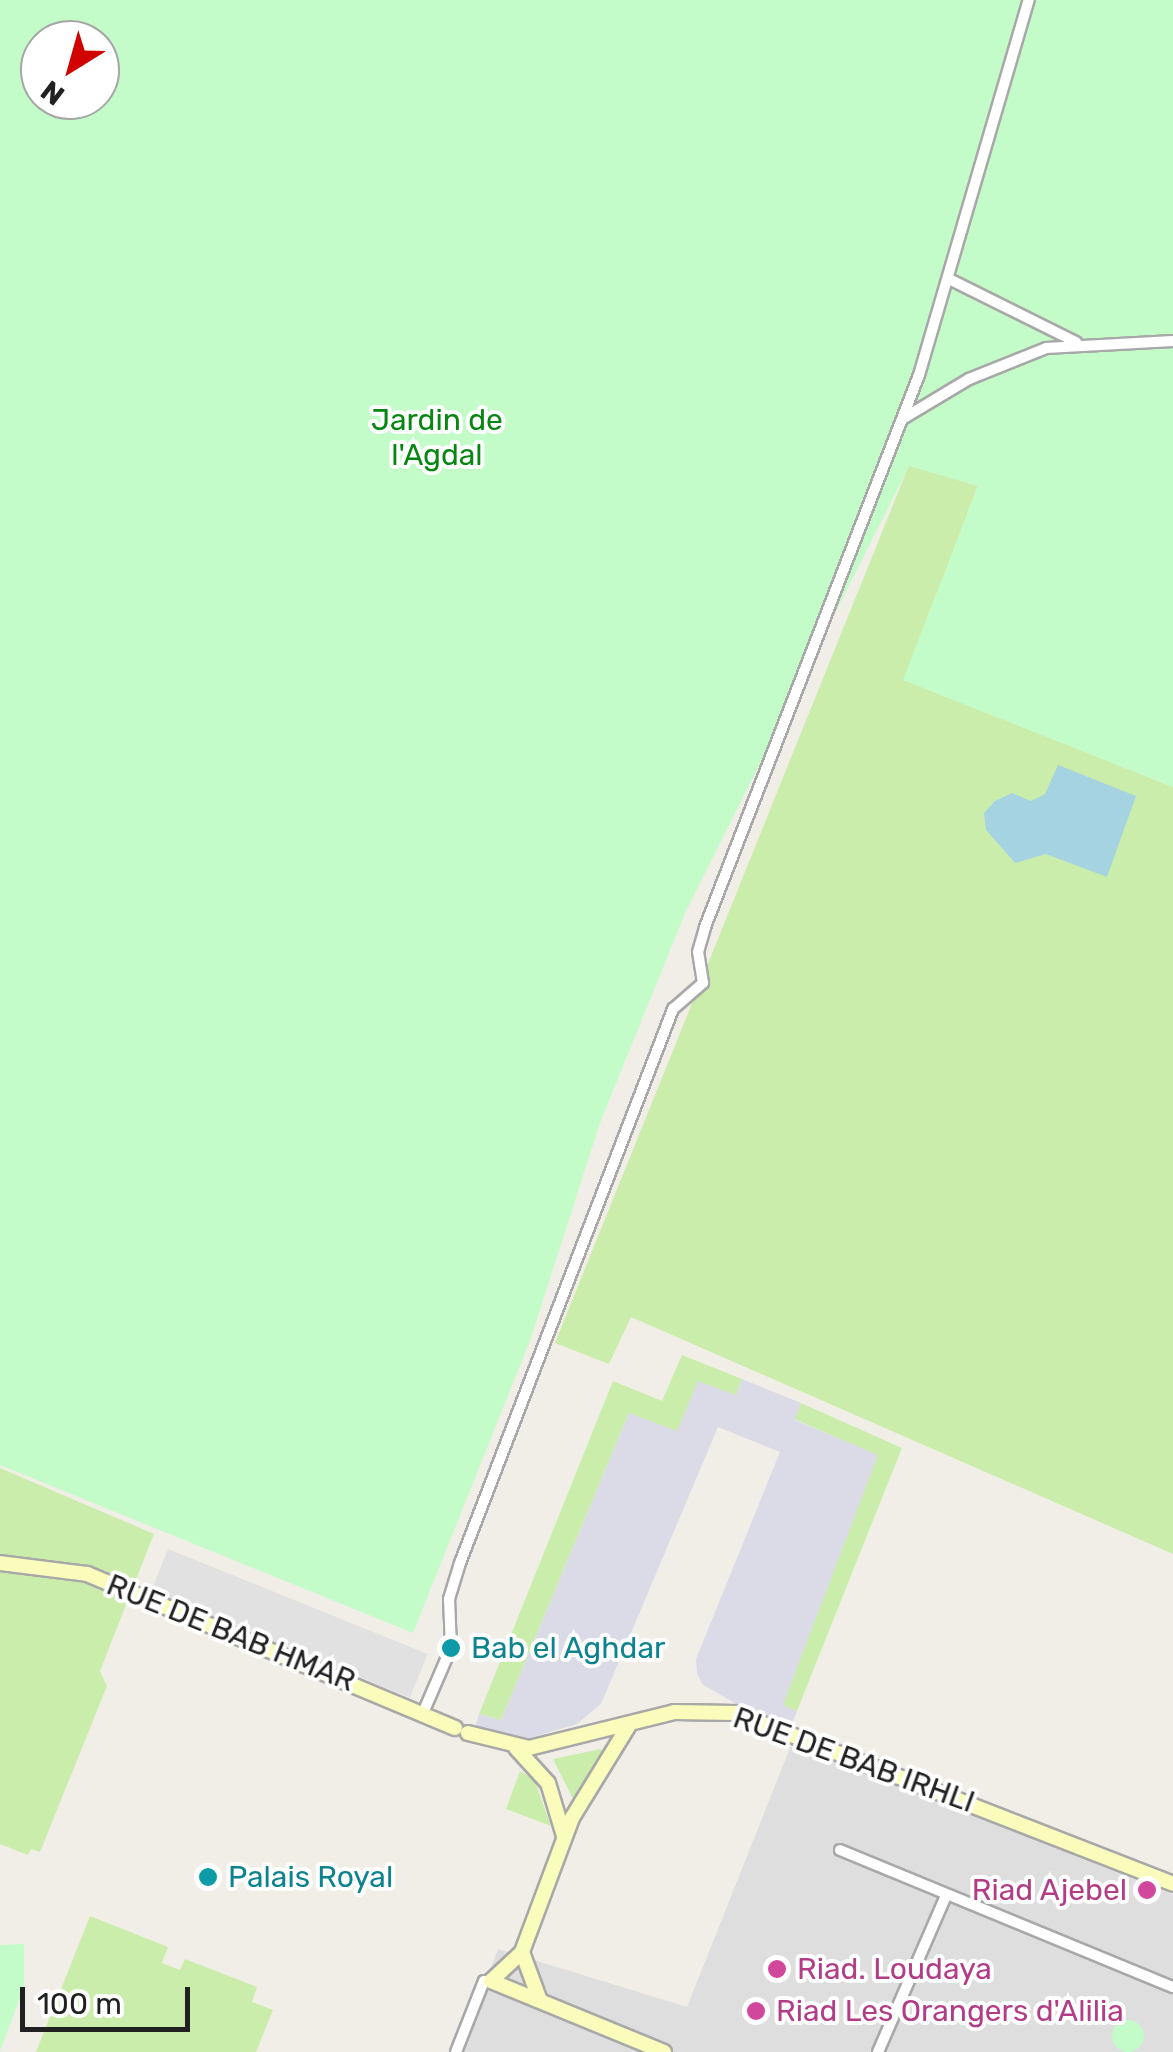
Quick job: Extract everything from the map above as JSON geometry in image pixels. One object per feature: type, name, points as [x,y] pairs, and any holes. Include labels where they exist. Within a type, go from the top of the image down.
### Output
[{"type":"main road","name":"RUE DE BAB HMAR","points":[[0,1563],[87,1574],[462,1730]]},
{"type":"main road","name":"RUE DE BAB IRHLI","points":[[462,1730],[516,1748],[690,1710],[735,1713],[1173,1884]]},
{"type":"main road","points":[[629,1725],[564,1836],[522,1952],[491,1980],[655,2050]]},
{"type":"main road","points":[[516,1748],[548,1782],[564,1836]]},
{"type":"main road","points":[[522,1952],[538,1998]]},
{"type":"street","points":[[423,1713],[451,1648],[449,1599],[460,1564],[673,1008],[703,983],[698,952],[705,926],[904,418],[949,279],[946,268],[1029,0]]},
{"type":"street","points":[[949,279],[1076,342]]},
{"type":"street","points":[[904,418],[1013,359],[1076,342],[1173,342]]},
{"type":"street","points":[[840,1850],[945,1898],[1173,1986]]},
{"type":"street","points":[[878,2052],[945,1898]]},
{"type":"street","points":[[456,2052],[484,1981],[491,1980]]},
{"type":"shaded area","points":[[742,1379],[801,1403],[795,1420],[878,1455],[783,1705],[797,1711],[792,1724],[738,1705],[702,1684],[697,1673],[696,1659],[780,1452],[718,1427],[601,1704],[577,1724],[530,1738],[475,1728],[479,1714],[501,1720],[629,1413],[677,1431],[698,1381],[736,1395]]},
{"type":"shaded area","points":[[168,1549],[428,1654],[410,1697],[150,1593]]},
{"type":"shaded area","points":[[792,1743],[1173,1895],[1173,2052],[459,2052],[498,1949],[687,2007]]},
{"type":"green space","name":"Jardin de l'Agdal","points":[[0,0],[1173,0],[1173,787],[903,680],[978,486],[909,466],[686,911],[600,1123],[531,1338],[413,1633],[0,1465]]},
{"type":"green space","points":[[909,465],[978,486],[904,680],[1173,787],[1173,1554],[631,1317],[609,1364],[555,1343]]},
{"type":"green space","points":[[682,1355],[742,1379],[736,1395],[677,1432],[629,1413],[501,1720],[479,1714],[613,1381],[662,1401]]},
{"type":"green space","points":[[801,1403],[902,1448],[797,1711],[782,1705],[877,1455],[794,1419]]},
{"type":"green space","points":[[0,1468],[154,1534],[100,1671],[107,1686],[40,1852],[31,1849],[28,1855],[0,1844]]},
{"type":"green space","points":[[601,1749],[604,1755],[574,1801],[553,1759]]},
{"type":"green space","points":[[520,1771],[534,1779],[551,1826],[506,1809]]},
{"type":"green space","points":[[90,1916],[168,1947],[162,1963],[180,1970],[185,1959],[257,1987],[252,2002],[273,2010],[256,2052],[36,2052]]},
{"type":"green space","points":[[24,1944],[24,1987],[0,2051],[0,1945]]},
{"type":"green space","points":[[1128,2020],[1139,2025],[1144,2036],[1139,2047],[1128,2052],[1117,2047],[1112,2036],[1117,2025]]},
{"type":"water","points":[[1058,765],[1136,796],[1107,877],[1046,854],[1015,863],[986,830],[984,813],[995,801],[1012,793],[1031,801],[1045,794]]},
{"type":"place","name":"Bab el Aghdar","points":[[451,1648]]},
{"type":"place","name":"Palais Royal","points":[[208,1877]]},
{"type":"place","name":"Riad Ajebel","points":[[1147,1890]]},
{"type":"place","name":"Riad. Loudaya","points":[[777,1969]]},
{"type":"place","name":"Riad Les Orangers d'Alilia","points":[[756,2011]]}]
